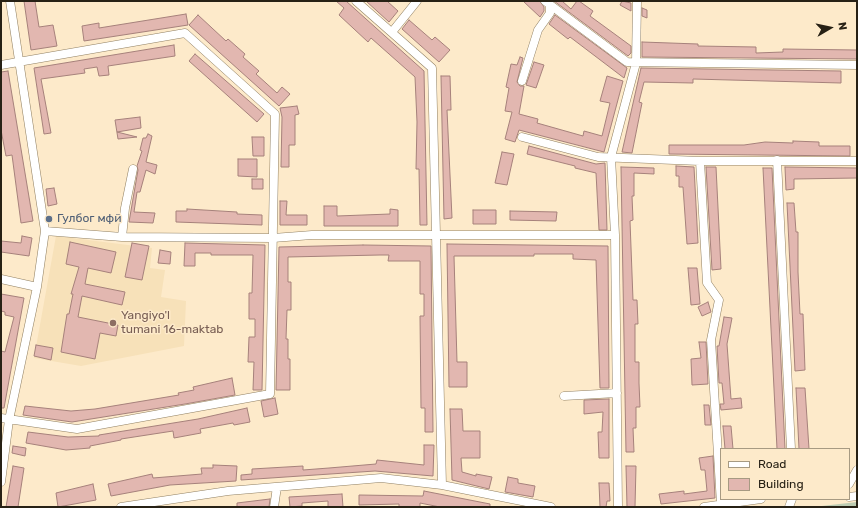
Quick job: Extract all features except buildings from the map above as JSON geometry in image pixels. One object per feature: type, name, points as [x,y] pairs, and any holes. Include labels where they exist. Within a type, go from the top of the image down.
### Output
[{"type":"street","points":[[1,482],[5,419],[37,287],[45,231],[10,1]]},
{"type":"street","points":[[356,1],[432,68],[442,485]]},
{"type":"street","points":[[392,32],[417,1]]},
{"type":"street","points":[[618,507],[618,393],[615,235],[611,157],[636,63],[637,1]]},
{"type":"street","points":[[547,3],[627,62],[857,65]]},
{"type":"street","points":[[522,81],[538,30],[550,14],[547,3]]},
{"type":"street","points":[[1,65],[185,33],[275,114],[270,394],[76,429],[5,419]]},
{"type":"street","points":[[522,137],[598,157],[700,161],[857,161]]},
{"type":"street","points":[[778,160],[791,448]]},
{"type":"street","points":[[700,161],[707,283],[719,300],[711,340],[720,488]]},
{"type":"street","points":[[122,237],[125,208],[133,169]]},
{"type":"street","points":[[45,231],[122,237],[273,238],[312,235],[437,234],[615,235]]},
{"type":"street","points":[[1,279],[37,287]]},
{"type":"street","points":[[564,396],[618,393]]},
{"type":"street","points":[[850,482],[857,470]]},
{"type":"street","points":[[121,507],[228,491],[381,478],[442,485],[551,507]]},
{"type":"street","points":[[274,507],[277,487]]},
{"type":"street","points":[[721,500],[721,504]]},
{"type":"street","points":[[704,507],[753,500]]},
{"type":"shaded area","name":"Yangiyo'l tumani 16-maktab","points":[[56,236],[152,248],[150,268],[165,270],[161,297],[186,301],[184,346],[81,366],[34,358]]},
{"type":"green space","points":[[857,502],[857,507],[813,507]]},
{"type":"place","name":"Гулбог мфй","points":[[49,219]]},
{"type":"place","name":"Yangiyo'l tumani 16-maktab","points":[[113,323]]}]
